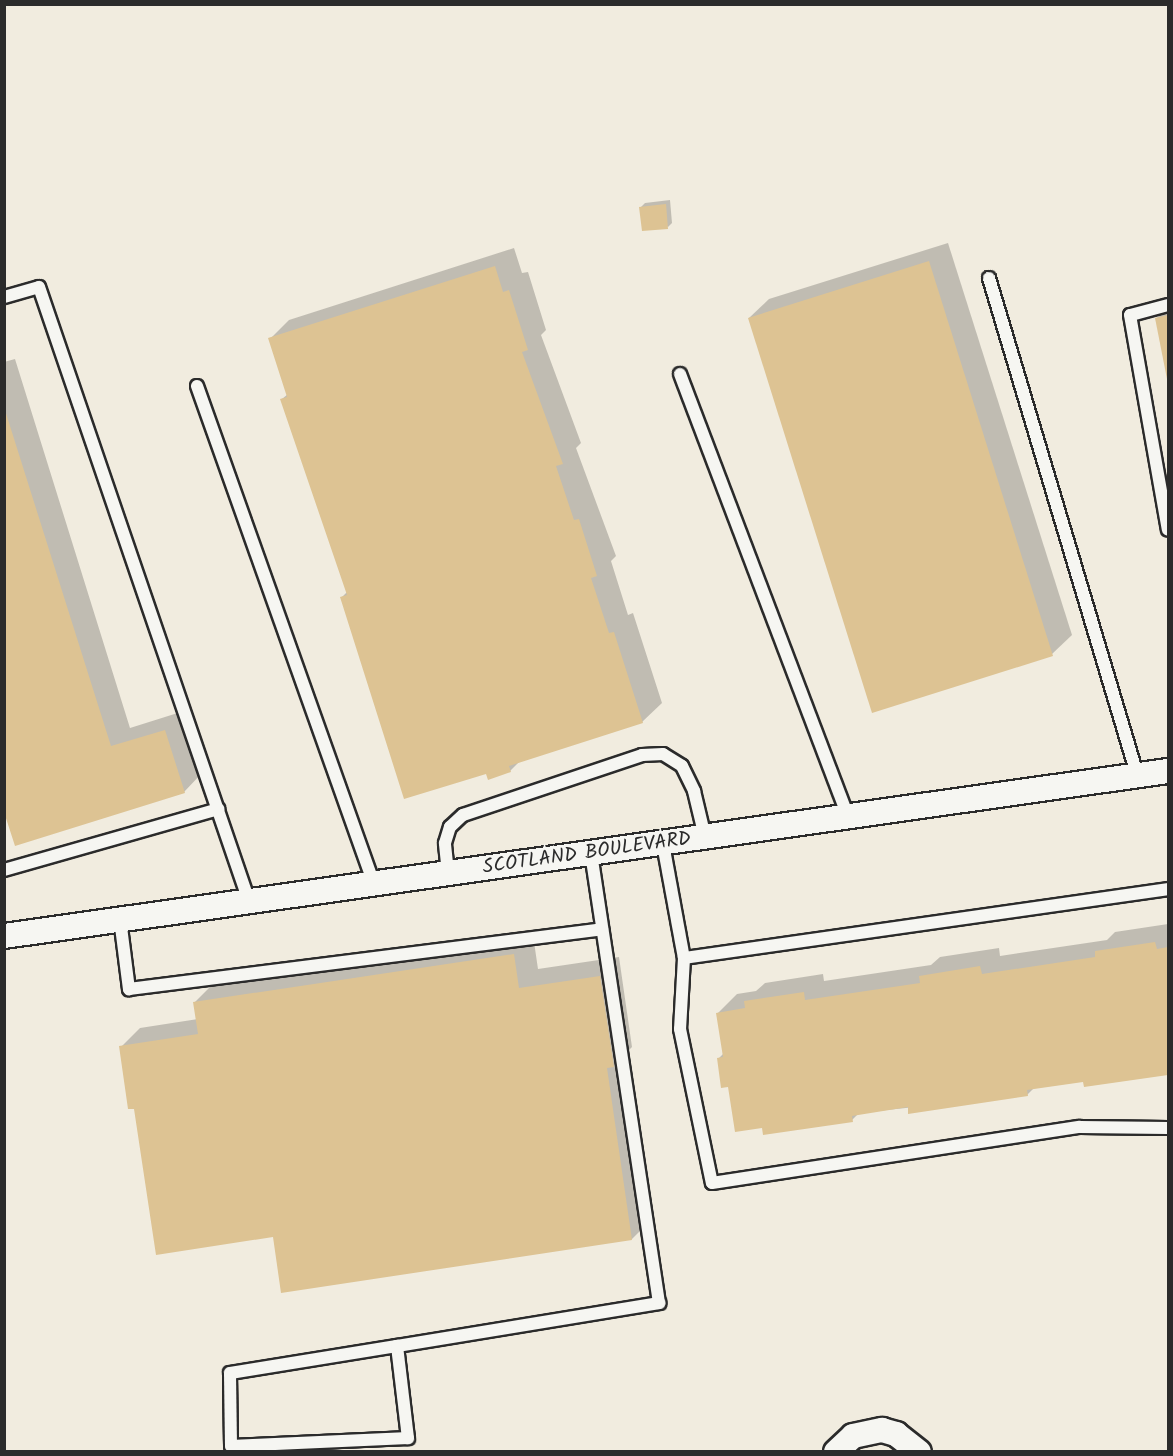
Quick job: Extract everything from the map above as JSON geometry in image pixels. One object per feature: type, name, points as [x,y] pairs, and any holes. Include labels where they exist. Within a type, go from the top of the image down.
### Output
[{"type":"street","name":"SCOTLAND BOULEVARD","points":[[4,936],[1168,771]]},
{"type":"street","points":[[836,1452],[853,1436],[882,1430],[903,1437],[919,1452]]},
{"type":"lane","points":[[988,278],[1137,774]]},
{"type":"lane","points":[[4,297],[39,287],[249,901]]},
{"type":"lane","points":[[1168,305],[1130,315],[1168,530]]},
{"type":"lane","points":[[680,374],[848,816]]},
{"type":"lane","points":[[196,386],[374,884]]},
{"type":"lane","points":[[448,873],[445,843],[450,827],[463,815],[642,755],[663,754],[682,766],[694,791],[705,837]]},
{"type":"lane","points":[[4,870],[218,809]]},
{"type":"lane","points":[[663,844],[684,958],[680,1029],[712,1183],[1080,1127],[1168,1128]]},
{"type":"lane","points":[[397,1346],[408,1438],[231,1446],[230,1372],[659,1303],[591,853]]},
{"type":"lane","points":[[684,958],[1168,889]]},
{"type":"lane","points":[[120,919],[129,990],[602,929]]},
{"type":"building","points":[[666,204],[668,229],[642,231],[639,207]]},
{"type":"building","points":[[929,261],[1053,656],[872,713],[748,318]]},
{"type":"building","points":[[495,266],[503,292],[509,290],[528,350],[522,352],[563,464],[556,466],[574,520],[579,519],[597,576],[591,578],[609,633],[614,632],[643,723],[509,766],[511,772],[488,780],[486,774],[404,799],[340,597],[347,595],[280,399],[287,397],[268,338]]},
{"type":"building","points":[[1168,315],[1168,379],[1167,379],[1155,318]]},
{"type":"building","points":[[4,407],[111,746],[165,730],[185,793],[15,846],[4,812]]},
{"type":"building","points":[[1155,942],[1157,949],[1168,947],[1168,1075],[1084,1087],[1083,1082],[1027,1090],[1028,1096],[908,1114],[908,1107],[852,1116],[853,1122],[763,1135],[762,1128],[735,1132],[728,1087],[721,1088],[717,1058],[723,1057],[716,1013],[745,1008],[744,1001],[804,992],[805,1000],[920,983],[919,976],[980,966],[982,974],[1095,957],[1095,951]]},
{"type":"building","points":[[514,954],[519,988],[600,976],[614,1067],[607,1068],[632,1240],[281,1293],[273,1237],[156,1255],[134,1109],[128,1109],[119,1046],[198,1034],[193,1002]]}]
